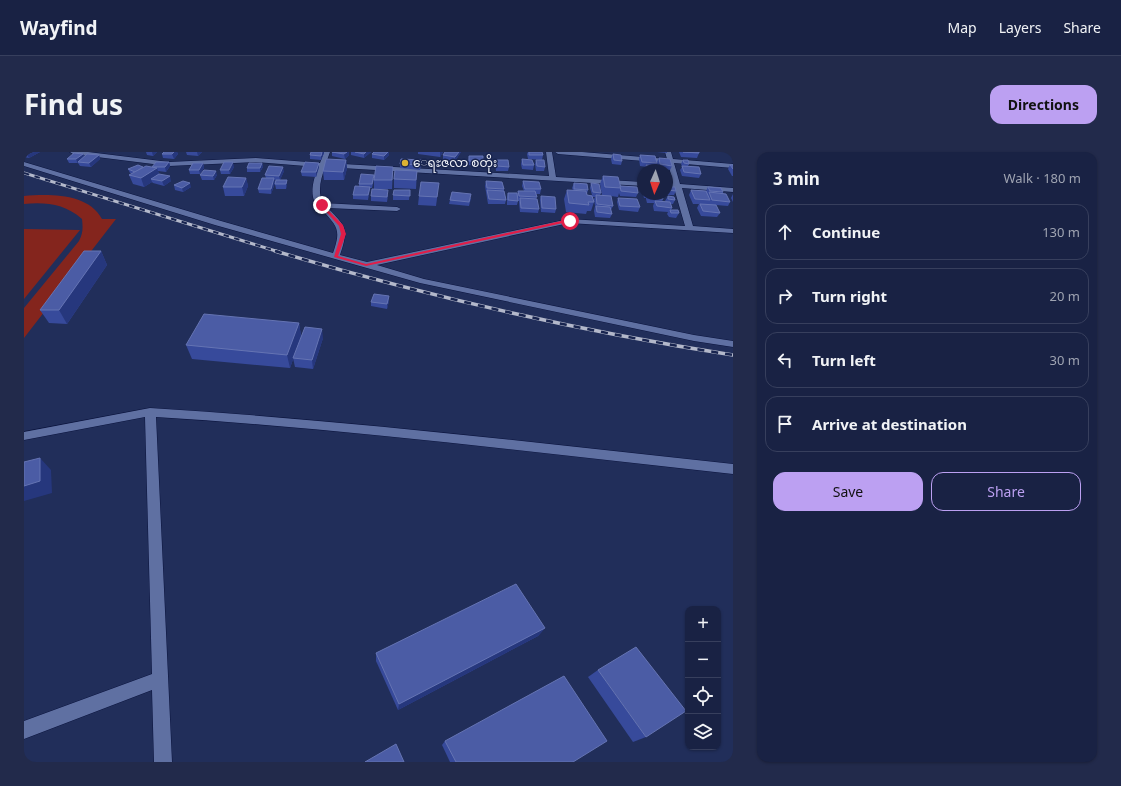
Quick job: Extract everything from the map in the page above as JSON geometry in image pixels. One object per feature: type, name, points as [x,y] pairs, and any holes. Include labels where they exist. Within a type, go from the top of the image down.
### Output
[{"type":"street","points":[[73,152],[169,164],[256,160],[637,184]]},
{"type":"street","points":[[327,152],[316,189],[317,201],[341,226],[344,234],[336,256]]},
{"type":"street","points":[[548,152],[553,178]]},
{"type":"street","points":[[558,152],[733,166]]},
{"type":"street","points":[[668,152],[690,227]]},
{"type":"street","points":[[24,164],[218,223],[423,281],[569,313],[694,338],[733,344]]},
{"type":"street","points":[[673,186],[733,190]]},
{"type":"street","points":[[322,205],[397,209]]},
{"type":"street","points":[[366,265],[570,221],[690,227],[733,231]]},
{"type":"street","points":[[24,436],[150,412],[227,417],[404,433],[733,469]]},
{"type":"street","points":[[150,412],[163,762]]},
{"type":"street","points":[[24,730],[160,679]]},
{"type":"shaded area","points":[[45,195],[67,197],[87,204],[96,210],[102,219],[116,219],[24,338],[24,308],[79,241],[83,228],[82,219],[69,210],[48,204],[24,204],[24,196]]},
{"type":"shaded area","points":[[24,229],[80,230],[24,299]]},
{"type":"building","points":[[164,152],[174,152],[172,154],[162,154]]},
{"type":"building","points":[[311,152],[322,152],[321,156],[310,155]]},
{"type":"building","points":[[332,152],[347,152],[344,154]]},
{"type":"building","points":[[355,152],[366,152],[364,154]]},
{"type":"building","points":[[374,152],[388,152],[384,156],[372,154]]},
{"type":"building","points":[[445,152],[459,152],[455,157],[443,155]]},
{"type":"building","points":[[529,152],[542,152],[543,155],[529,155]]},
{"type":"building","points":[[74,153],[83,154],[76,159],[67,159]]},
{"type":"building","points":[[87,154],[99,155],[89,163],[78,162]]},
{"type":"building","points":[[613,154],[621,155],[622,161],[614,160]]},
{"type":"building","points":[[640,155],[655,156],[657,163],[642,162]]},
{"type":"building","points":[[469,156],[483,156],[483,162],[469,161]]},
{"type":"building","points":[[659,158],[670,159],[671,164],[660,164]]},
{"type":"building","points":[[326,159],[346,160],[343,172],[323,171]]},
{"type":"building","points":[[401,159],[422,160],[420,165],[400,164]]},
{"type":"building","points":[[522,159],[532,160],[534,165],[523,165]]},
{"type":"building","points":[[496,160],[508,160],[509,167],[497,166]]},
{"type":"building","points":[[536,160],[544,160],[545,167],[537,166]]},
{"type":"building","points":[[683,160],[688,160],[689,164],[684,163]]},
{"type":"building","points":[[156,162],[169,162],[165,167],[152,167]]},
{"type":"building","points":[[224,162],[233,162],[229,170],[220,170]]},
{"type":"building","points":[[305,162],[319,163],[316,172],[301,172]]},
{"type":"building","points":[[193,163],[203,163],[199,170],[189,170]]},
{"type":"building","points":[[249,163],[262,163],[260,168],[247,168]]},
{"type":"building","points":[[138,165],[143,167],[135,172],[128,169]]},
{"type":"building","points":[[146,166],[157,168],[141,178],[129,175]]},
{"type":"building","points":[[269,166],[283,167],[279,176],[265,175]]},
{"type":"building","points":[[376,166],[393,167],[392,180],[374,180]]},
{"type":"building","points":[[682,166],[699,167],[701,174],[684,172]]},
{"type":"building","points":[[204,170],[216,171],[213,176],[200,175]]},
{"type":"building","points":[[395,170],[417,171],[416,180],[394,179]]},
{"type":"building","points":[[159,174],[170,176],[162,181],[151,179]]},
{"type":"building","points":[[361,174],[374,175],[372,184],[359,184]]},
{"type":"building","points":[[603,176],[618,177],[621,188],[605,187]]},
{"type":"building","points":[[228,177],[246,178],[242,187],[223,187]]},
{"type":"building","points":[[262,178],[274,178],[271,189],[258,189]]},
{"type":"building","points":[[276,180],[287,180],[286,184],[275,184]]},
{"type":"building","points":[[183,181],[190,183],[182,188],[174,185]]},
{"type":"building","points":[[486,181],[502,182],[504,189],[487,188]]},
{"type":"building","points":[[523,181],[539,182],[541,189],[525,189]]},
{"type":"building","points":[[421,182],[439,183],[437,197],[419,196]]},
{"type":"building","points":[[574,183],[587,184],[588,190],[574,189]]},
{"type":"building","points":[[591,183],[599,184],[601,193],[593,192]]},
{"type":"building","points":[[355,186],[370,187],[368,195],[353,195]]},
{"type":"building","points":[[620,186],[637,187],[637,193],[621,191]]},
{"type":"building","points":[[708,187],[721,188],[723,192],[710,191]]},
{"type":"building","points":[[372,189],[388,190],[387,197],[371,196]]},
{"type":"building","points":[[394,190],[410,190],[410,196],[393,195]]},
{"type":"building","points":[[487,190],[504,191],[506,200],[489,199]]},
{"type":"building","points":[[567,190],[586,191],[587,195],[592,196],[594,202],[588,202],[589,205],[569,203]]},
{"type":"building","points":[[691,190],[706,191],[710,200],[695,199]]},
{"type":"building","points":[[518,191],[535,191],[537,197],[519,196]]},
{"type":"building","points":[[452,192],[471,194],[469,202],[450,200]]},
{"type":"building","points":[[709,192],[726,194],[730,202],[712,200]]},
{"type":"building","points":[[508,193],[517,193],[518,201],[508,200]]},
{"type":"building","points":[[596,195],[611,196],[613,206],[597,204]]},
{"type":"building","points":[[541,196],[555,197],[556,209],[542,208]]},
{"type":"building","points":[[520,198],[537,199],[539,209],[521,208]]},
{"type":"building","points":[[618,198],[637,199],[640,207],[620,206]]},
{"type":"building","points":[[655,201],[670,202],[672,208],[657,206]]},
{"type":"building","points":[[700,204],[716,205],[720,213],[703,211]]},
{"type":"building","points":[[596,206],[610,207],[612,214],[597,212]]},
{"type":"building","points":[[670,210],[678,210],[679,213],[671,213]]},
{"type":"building","points":[[84,251],[101,251],[59,310],[40,310]]},
{"type":"building","points":[[374,294],[389,296],[387,304],[371,302]]},
{"type":"building","points":[[204,314],[299,323],[287,355],[186,345]]},
{"type":"building","points":[[305,327],[322,329],[312,360],[293,358]]},
{"type":"building","points":[[40,458],[40,481],[24,486],[24,462]]},
{"type":"building","points":[[516,584],[545,628],[399,704],[376,653]]},
{"type":"building","points":[[636,647],[685,712],[646,737],[598,670]]},
{"type":"building","points":[[564,676],[607,741],[573,762],[456,762],[445,741]]},
{"type":"building","points":[[396,744],[404,762],[365,762]]},
{"type":"railway","points":[[24,173],[279,252]]},
{"type":"railway","points":[[275,251],[388,283],[502,311],[617,335],[733,355]]},
{"type":"place","name":"ေရႊဇလာ စတိုး","points":[[405,163]]},
{"type":"route","points":[[322,205],[341,226],[344,234],[336,256],[366,265],[570,221]]}]
